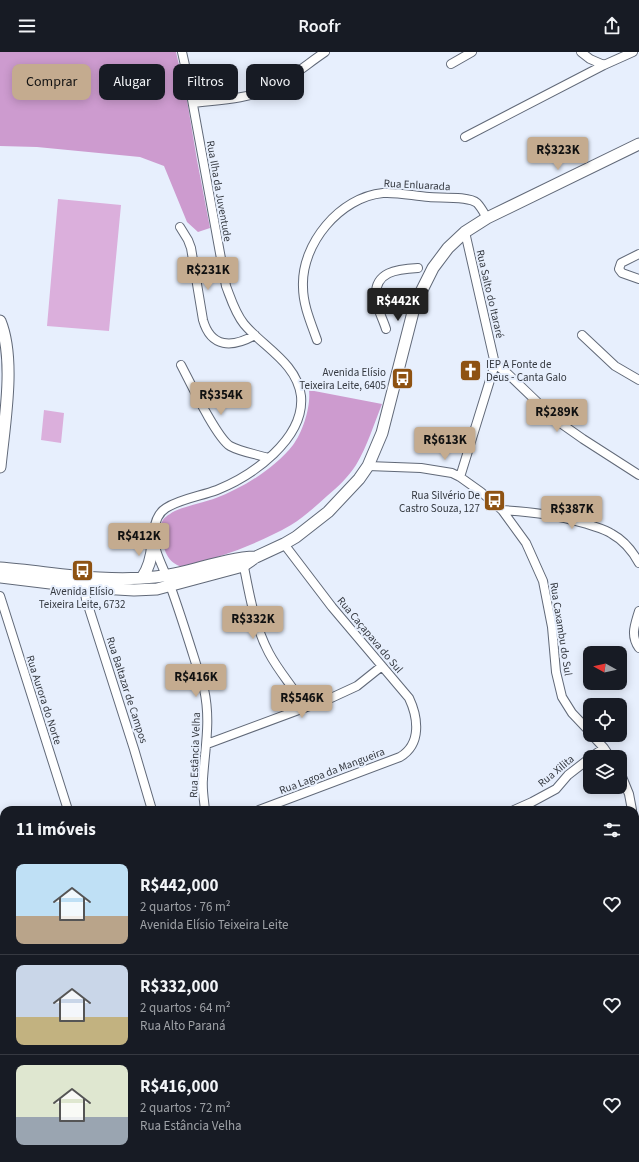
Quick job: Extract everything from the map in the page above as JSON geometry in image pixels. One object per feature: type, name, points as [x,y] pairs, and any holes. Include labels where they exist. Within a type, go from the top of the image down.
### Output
[{"type":"main road","points":[[0,568],[134,590],[157,589],[169,581],[242,561],[284,544],[328,512],[359,479],[368,466],[382,433],[413,312],[433,268],[448,248],[464,232],[487,218],[639,144]]},
{"type":"main road","points":[[0,321],[6,340],[8,368],[0,467]]},
{"type":"main road","points":[[0,381],[0,389]]},
{"type":"main road","points":[[142,578],[146,573],[153,543]]},
{"type":"main road","points":[[0,577],[83,582],[142,578],[169,581]]},
{"type":"street","name":"Rua Ilha da Juventude","points":[[153,543],[156,520],[159,513],[174,503],[217,490],[231,483],[247,474],[268,458],[282,445],[294,428],[299,418],[301,404],[301,395],[298,384],[285,363],[255,335],[238,316],[226,286],[193,103],[182,52]]},
{"type":"street","points":[[193,103],[249,95],[269,89],[325,52]]},
{"type":"street","points":[[451,64],[472,52]]},
{"type":"street","points":[[581,52],[590,59],[604,65]]},
{"type":"street","points":[[465,137],[632,52]]},
{"type":"street","name":"Rua Enluarada","points":[[317,340],[303,299],[302,285],[308,254],[315,238],[329,222],[351,205],[382,193],[422,197],[469,199],[477,203],[487,218]]},
{"type":"street","points":[[180,227],[191,248],[203,320],[206,330],[210,336],[216,340],[232,344],[246,340],[255,335]]},
{"type":"street","name":"Rua Salto do Itararé","points":[[464,232],[495,364]]},
{"type":"street","points":[[639,254],[621,263],[618,269],[622,273],[639,279]]},
{"type":"street","points":[[386,329],[376,297],[376,289],[380,280],[388,273],[397,269],[418,268]]},
{"type":"street","points":[[582,335],[615,366],[639,380]]},
{"type":"street","points":[[460,477],[495,364],[513,378],[556,420],[582,439],[639,475]]},
{"type":"street","points":[[181,365],[213,423],[226,443],[240,450],[268,458]]},
{"type":"street","name":"Rua Caxambu do Sul","points":[[368,466],[402,466],[433,469],[452,473],[460,477],[502,510],[526,543],[543,581],[552,627],[556,672],[562,697],[572,713],[583,725]]},
{"type":"street","points":[[502,510],[546,514],[596,527],[613,534],[631,550],[639,563]]},
{"type":"street","points":[[153,543],[169,581]]},
{"type":"street","name":"Rua Caçapava do Sul","points":[[284,544],[332,607],[409,698],[414,710],[416,732],[415,740],[410,748]]},
{"type":"street","points":[[242,561],[253,609],[268,652],[305,707]]},
{"type":"street","name":"Rua Estância Velha","points":[[169,581],[204,689],[208,714],[203,780],[205,806]]},
{"type":"street","name":"Rua Baltazar de Campos","points":[[83,582],[151,806]]},
{"type":"street","name":"Rua Aurora do Norte","points":[[0,596],[67,806]]},
{"type":"street","points":[[639,611],[634,632],[634,641],[639,648]]},
{"type":"street","points":[[206,744],[331,698],[356,686],[382,666]]},
{"type":"street","points":[[598,742],[604,748]]},
{"type":"street","name":"Rua Lagoa da Mangueira","points":[[270,806],[400,757],[410,748]]},
{"type":"street","name":"Rua Xilita","points":[[523,806],[556,789],[568,775],[583,764]]},
{"type":"street","points":[[627,789],[631,806]]},
{"type":"shaded area","points":[[0,52],[176,52],[179,64],[173,64],[173,100],[187,100],[210,228],[198,232],[187,222],[164,166],[140,157],[37,147],[0,146]]},
{"type":"shaded area","points":[[58,199],[121,205],[109,331],[47,326]]},
{"type":"shaded area","points":[[309,390],[382,404],[364,451],[350,474],[310,511],[296,522],[278,532],[238,550],[210,559],[181,567],[173,562],[167,555],[161,537],[161,523],[164,519],[173,512],[216,498],[237,489],[277,462],[297,440],[306,419],[309,404]]},
{"type":"shaded area","points":[[44,410],[64,413],[61,443],[41,440]]},
{"type":"place","name":"IEP A Fonte de Deus - Canta Galo","points":[[471,370]]},
{"type":"place","name":"Avenida Elísio Teixeira Leite, 6405","points":[[402,378]]},
{"type":"place","name":"Rua Silvério De Castro Souza, 127","points":[[495,501]]},
{"type":"place","name":"Avenida Elísio Teixeira Leite, 6732","points":[[82,571]]}]
